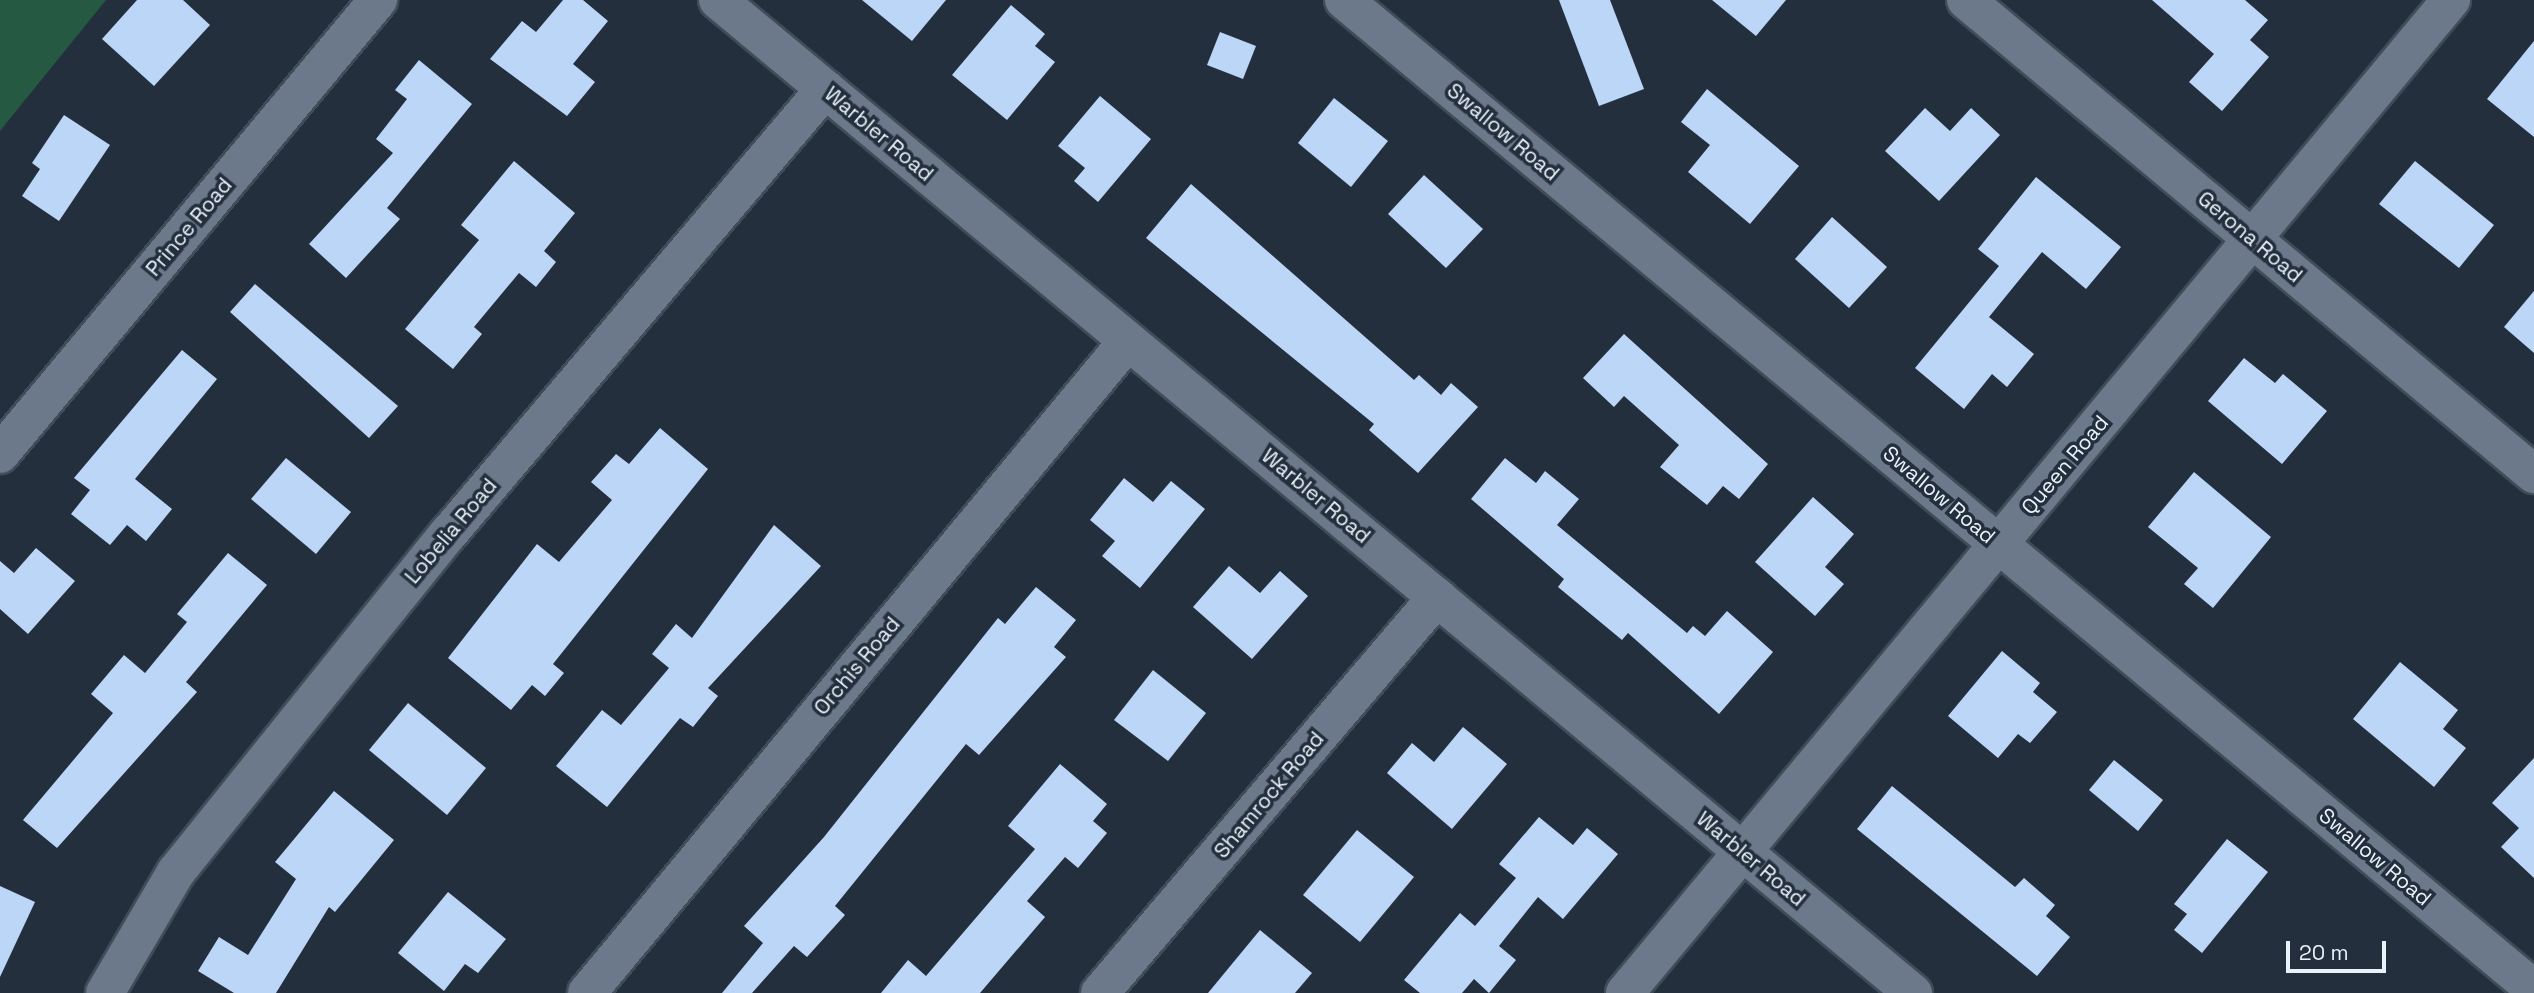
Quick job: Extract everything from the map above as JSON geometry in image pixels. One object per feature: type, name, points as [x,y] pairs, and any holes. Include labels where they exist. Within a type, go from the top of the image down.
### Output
[{"type":"street","name":"Prince Road","points":[[0,454],[378,0]]},
{"type":"street","name":"Warbler Road","points":[[718,0],[1913,993]]},
{"type":"street","name":"Swallow Road","points":[[1344,0],[2534,989]]},
{"type":"street","name":"Gerona Road","points":[[1966,0],[2534,474]]},
{"type":"street","name":"Queen Road","points":[[1625,993],[2451,0]]},
{"type":"street","name":"Lobelia Road","points":[[105,993],[176,872],[449,533],[825,89]]},
{"type":"street","name":"Orchis Road","points":[[587,993],[1128,341]]},
{"type":"street","name":"Shamrock Road","points":[[1100,993],[1437,597]]},
{"type":"green space","points":[[0,0],[106,0],[0,131]]},
{"type":"building","points":[[137,0],[183,0],[210,25],[154,86],[102,39]]},
{"type":"building","points":[[563,0],[583,0],[608,21],[573,64],[595,82],[567,116],[490,59],[522,21],[536,32]]},
{"type":"building","points":[[862,0],[946,0],[912,41]]},
{"type":"building","points":[[1559,0],[1610,0],[1644,89],[1599,106]]},
{"type":"building","points":[[1712,0],[1786,0],[1756,36]]},
{"type":"building","points":[[2152,0],[2245,0],[2268,20],[2250,40],[2269,57],[2222,111],[2189,82],[2214,54]]},
{"type":"building","points":[[1011,5],[1045,34],[1035,46],[1055,62],[1007,120],[952,75]]},
{"type":"building","points":[[1220,32],[1256,46],[1243,79],[1207,65]]},
{"type":"building","points":[[2534,41],[2534,137],[2487,99]]},
{"type":"building","points":[[419,60],[472,104],[387,208],[400,219],[346,278],[309,244],[393,153],[376,139],[407,99],[395,90]]},
{"type":"building","points":[[1707,89],[1799,166],[1750,224],[1688,172],[1710,145],[1681,122]]},
{"type":"building","points":[[1100,96],[1151,139],[1098,202],[1074,181],[1085,168],[1058,146]]},
{"type":"building","points":[[1334,98],[1388,141],[1351,187],[1298,143]]},
{"type":"building","points":[[1925,108],[1950,131],[1971,108],[2000,135],[1939,201],[1885,151]]},
{"type":"building","points":[[64,115],[110,145],[59,221],[22,196],[40,169],[32,163]]},
{"type":"building","points":[[514,161],[575,213],[544,251],[556,262],[536,287],[519,273],[474,327],[482,334],[453,369],[405,329],[479,240],[461,225]]},
{"type":"building","points":[[2415,161],[2494,225],[2459,268],[2379,204]]},
{"type":"building","points":[[1424,175],[1483,229],[1446,268],[1388,214]]},
{"type":"building","points":[[2036,177],[2121,247],[2086,289],[2042,252],[1989,317],[2034,354],[2007,387],[1992,374],[1964,409],[1915,368],[1999,266],[1978,249]]},
{"type":"building","points":[[1191,184],[1414,380],[1419,375],[1441,395],[1451,383],[1478,407],[1418,473],[1369,430],[1374,424],[1146,238]]},
{"type":"building","points":[[1832,217],[1887,267],[1849,308],[1795,259]]},
{"type":"building","points":[[255,284],[398,406],[369,438],[230,312]]},
{"type":"building","points":[[2534,291],[2534,353],[2504,327]]},
{"type":"building","points":[[1624,334],[1768,464],[1739,499],[1723,486],[1707,505],[1660,467],[1679,445],[1624,396],[1614,407],[1583,378]]},
{"type":"building","points":[[182,350],[217,379],[135,479],[172,509],[146,541],[127,525],[110,545],[71,514],[90,490],[74,478]]},
{"type":"building","points":[[2244,358],[2275,383],[2283,374],[2327,411],[2282,464],[2208,401]]},
{"type":"building","points":[[660,428],[708,469],[553,664],[564,673],[545,696],[532,685],[511,710],[448,658],[537,544],[559,562],[612,500],[591,482],[616,454],[629,464]]},
{"type":"building","points":[[286,458],[351,512],[316,554],[251,499]]},
{"type":"building","points":[[1505,458],[1536,483],[1545,471],[1579,499],[1557,525],[1687,633],[1693,626],[1705,636],[1727,611],[1773,652],[1719,714],[1628,633],[1622,640],[1558,587],[1564,579],[1471,499]]},
{"type":"building","points":[[2194,472],[2271,537],[2213,608],[2184,584],[2198,568],[2148,527]]},
{"type":"building","points":[[1124,478],[1153,502],[1171,481],[1205,509],[1140,588],[1102,556],[1115,541],[1090,520]]},
{"type":"building","points":[[1813,497],[1854,534],[1825,567],[1844,584],[1815,616],[1755,562]]},
{"type":"building","points":[[774,525],[821,566],[708,688],[718,696],[693,727],[680,718],[607,807],[556,766],[602,710],[621,725],[669,668],[652,654],[676,624],[692,638]]},
{"type":"building","points":[[36,548],[75,581],[28,634],[0,609],[0,561],[14,573]]},
{"type":"building","points":[[228,553],[267,585],[186,682],[197,692],[57,848],[23,820],[113,713],[91,694],[124,655],[145,673],[187,622],[177,614]]},
{"type":"building","points":[[1229,566],[1260,593],[1280,571],[1308,596],[1252,659],[1193,607]]},
{"type":"building","points":[[1036,587],[1076,620],[1054,647],[1066,657],[979,755],[966,744],[835,906],[845,915],[807,957],[794,946],[752,993],[722,993],[763,943],[744,926],[824,837],[998,618],[1005,624]]},
{"type":"building","points":[[2002,651],[2040,683],[2033,692],[2057,712],[2030,743],[2018,734],[1998,758],[1948,716]]},
{"type":"building","points":[[2400,662],[2458,710],[2443,729],[2466,748],[2434,787],[2353,719]]},
{"type":"building","points":[[1153,670],[1206,713],[1168,761],[1114,720]]},
{"type":"building","points":[[408,703],[486,768],[447,815],[369,750]]},
{"type":"building","points":[[1463,727],[1507,764],[1452,829],[1387,773],[1412,743],[1434,762]]},
{"type":"building","points":[[2534,758],[2534,878],[2501,847],[2519,828],[2492,803]]},
{"type":"building","points":[[2114,760],[2163,800],[2138,831],[2089,790]]},
{"type":"building","points":[[1060,764],[1107,804],[1093,821],[1107,833],[1078,868],[1065,857],[1027,901],[1045,917],[980,993],[881,993],[908,960],[926,976],[1035,849],[1008,826]]},
{"type":"building","points":[[1892,786],[2015,887],[2024,878],[2055,905],[2046,916],[2070,937],[2037,976],[1857,829]]},
{"type":"building","points":[[334,791],[394,840],[335,912],[329,907],[276,993],[234,993],[198,971],[219,937],[248,955],[296,879],[275,862]]},
{"type":"building","points":[[1539,817],[1573,845],[1587,828],[1618,854],[1563,919],[1538,897],[1499,946],[1516,960],[1489,993],[1474,979],[1462,993],[1420,993],[1404,980],[1460,913],[1475,926],[1516,878],[1499,864]]},
{"type":"building","points":[[1357,830],[1414,877],[1360,942],[1303,895]]},
{"type":"building","points":[[2227,839],[2268,872],[2202,953],[2174,930],[2187,914],[2174,904]]},
{"type":"building","points":[[0,886],[35,902],[0,977]]},
{"type":"building","points":[[448,892],[506,939],[478,973],[465,964],[444,991],[398,953]]},
{"type":"building","points":[[1260,930],[1312,973],[1295,993],[1208,993]]}]
